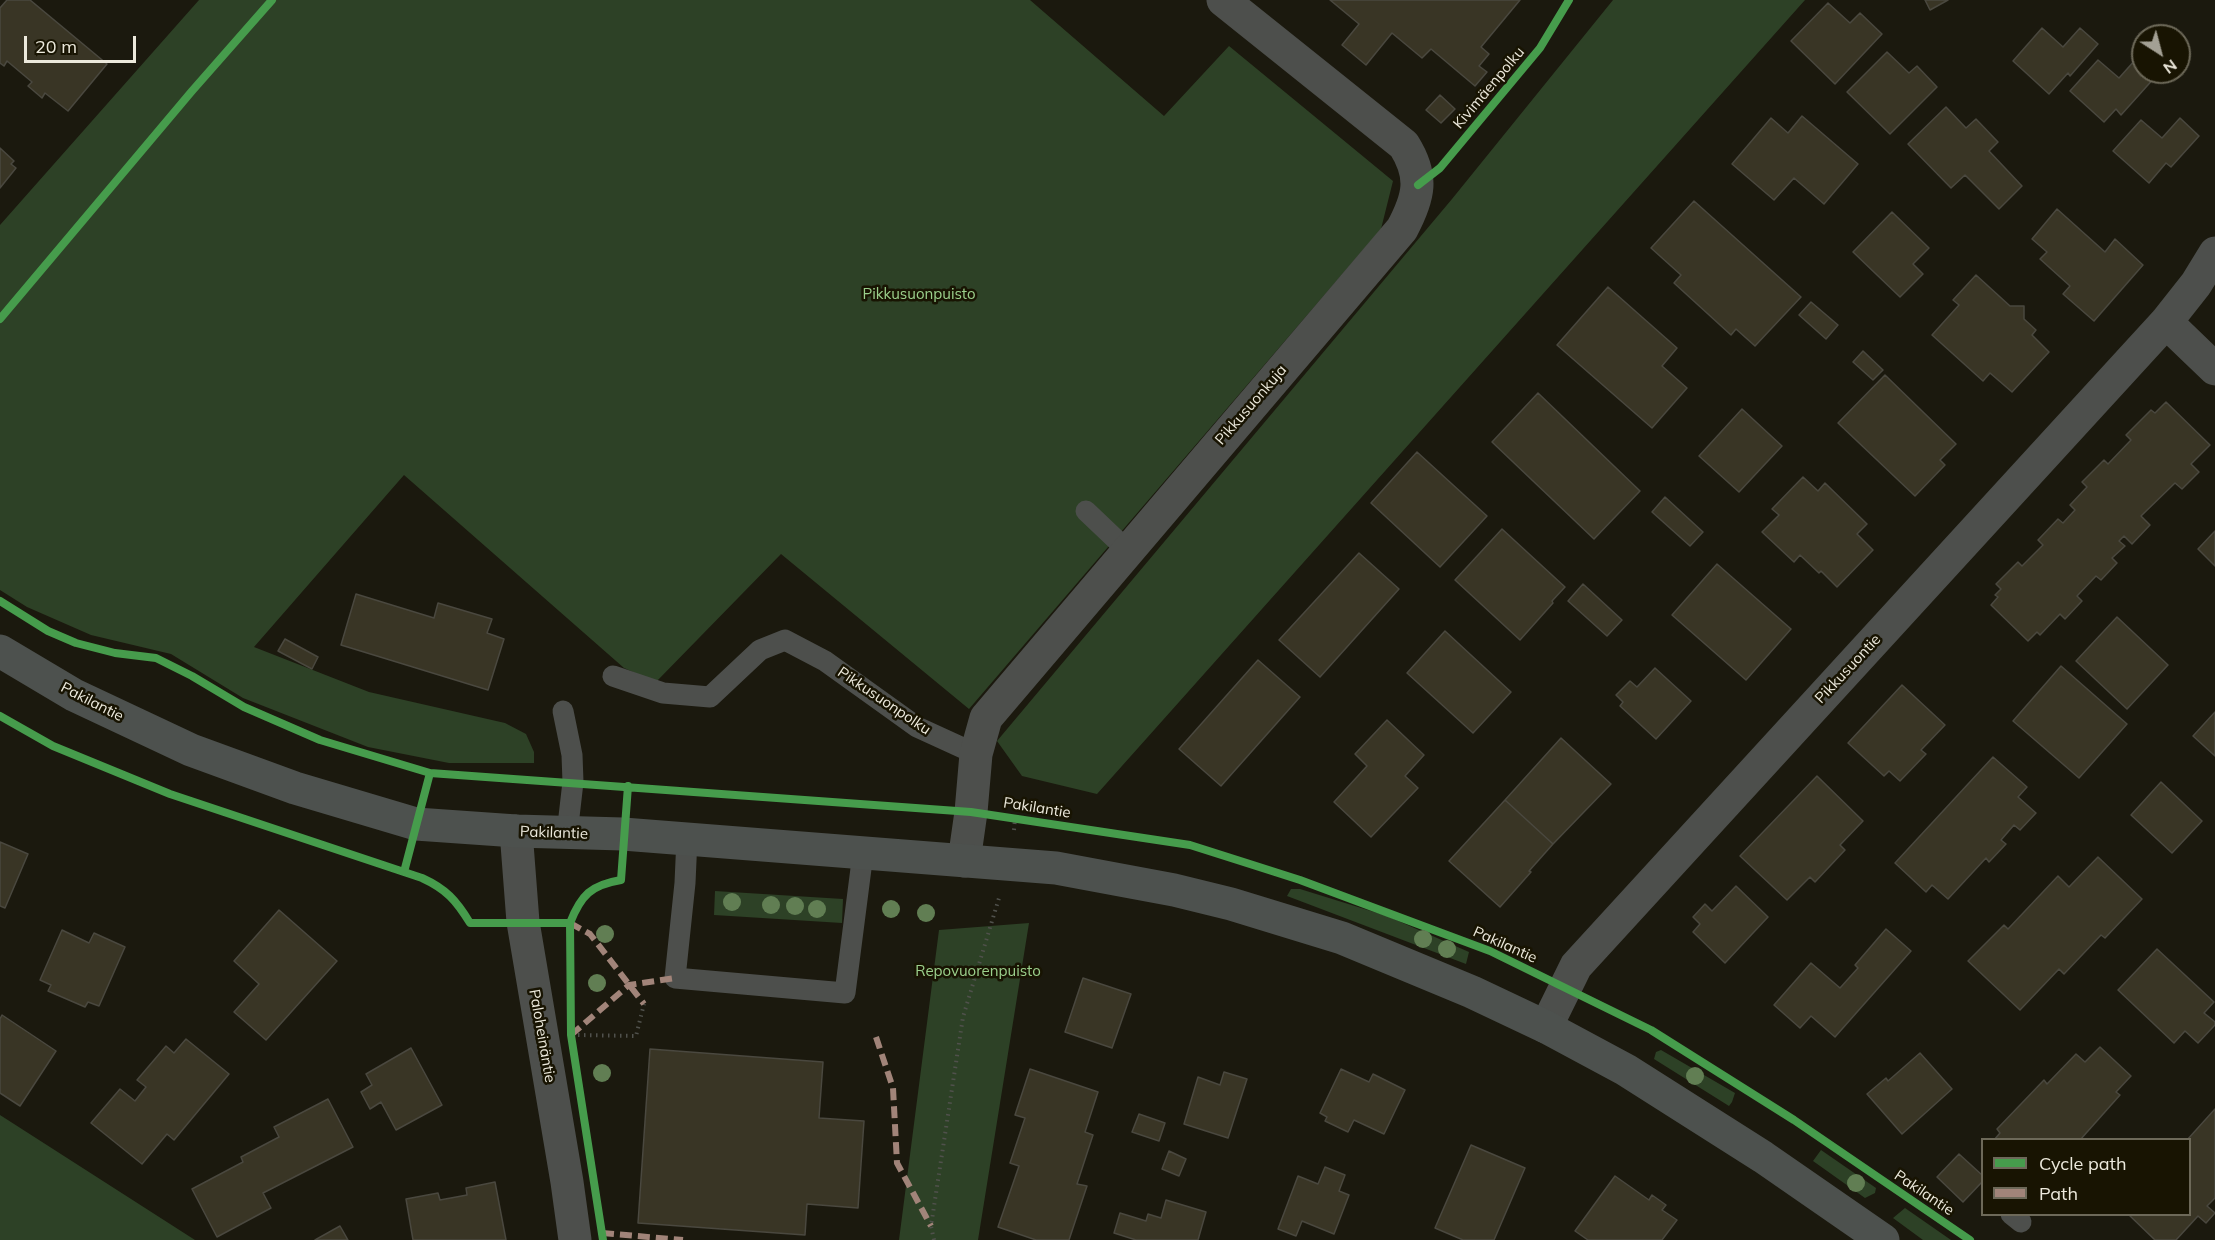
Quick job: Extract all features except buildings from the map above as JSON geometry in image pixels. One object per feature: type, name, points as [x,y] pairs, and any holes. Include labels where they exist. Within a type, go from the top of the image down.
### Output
[{"type":"main road","name":"Pakilantie","points":[[0,651],[74,695],[178,744],[295,788],[416,824],[567,834],[623,834],[687,838],[1068,870],[1174,890],[1231,904],[1341,938],[1472,992],[1546,1027],[1626,1070],[1763,1157],[1883,1240]]},
{"type":"street","name":"Pikkusuonkuja","points":[[964,861],[976,754],[986,718],[1402,229],[1414,206],[1418,185],[1413,160],[1404,145],[1223,0]]},
{"type":"street","name":"Pikkusuontie","points":[[1546,1027],[1576,966],[2166,322],[2196,284],[2215,253]]},
{"type":"street","points":[[2166,322],[2215,369]]},
{"type":"street","name":"Paloheinäntie","points":[[516,831],[523,921],[575,1240]]},
{"type":"lane","points":[[1086,511],[1127,550]]},
{"type":"lane","name":"Pikkusuonpolku","points":[[613,676],[663,693],[711,697],[760,651],[785,640],[825,662],[917,727],[976,754]]},
{"type":"lane","points":[[563,711],[572,755],[573,782],[567,834]]},
{"type":"lane","points":[[687,838],[685,884],[675,978],[833,992],[845,993],[863,853]]},
{"type":"path","points":[[934,1240],[931,1226],[963,1017],[1009,864],[1016,818]]},
{"type":"path","points":[[571,1035],[636,1036],[644,1004]]},
{"type":"path","points":[[571,1024],[573,1047]]},
{"type":"green space","name":"Pikkusuonpuisto","points":[[199,0],[1030,0],[1164,116],[1229,46],[1393,181],[1381,229],[969,709],[781,554],[656,682],[624,668],[404,475],[254,647],[369,692],[505,723],[526,734],[534,752],[534,763],[449,763],[368,747],[243,698],[171,654],[91,635],[27,607],[0,590],[0,225]]},
{"type":"green space","points":[[1613,0],[1805,0],[1097,794],[1022,776],[997,741],[1452,199]]},
{"type":"green space","points":[[1291,889],[1300,889],[1387,916],[1469,952],[1466,964],[1287,896]]},
{"type":"green space","points":[[715,891],[843,899],[842,923],[714,915]]},
{"type":"green space","name":"Repovuorenpuisto","points":[[1029,923],[978,1240],[899,1240],[939,930]]},
{"type":"green space","points":[[1661,1050],[1735,1093],[1729,1106],[1654,1059],[1656,1052]]},
{"type":"green space","points":[[0,1115],[195,1240],[0,1240]]},
{"type":"green space","points":[[1821,1150],[1876,1188],[1875,1193],[1865,1198],[1813,1161]]},
{"type":"green space","points":[[1905,1208],[1951,1240],[1923,1240],[1893,1218]]},
{"type":"marked path","points":[[570,923],[590,934],[644,1004]]},
{"type":"marked path","points":[[571,1035],[629,985],[675,978]]},
{"type":"marked path","points":[[876,1037],[893,1088],[897,1163],[931,1226]]},
{"type":"marked path","points":[[602,1233],[683,1240]]},
{"type":"cycle path","points":[[0,319],[192,91],[272,0]]},
{"type":"cycle path","name":"Kivimäenpolku","points":[[1418,185],[1440,168],[1540,48],[1569,0]]},
{"type":"cycle path","points":[[0,601],[48,631],[76,643],[115,653],[156,658],[244,707],[320,740],[430,773],[971,812],[1190,845],[1300,880],[1490,951],[1651,1030],[1794,1120],[1970,1240]]},
{"type":"cycle path","points":[[0,716],[53,746],[170,794],[422,878],[438,886],[450,896],[470,923],[570,923],[578,905],[588,893],[602,885],[621,880],[628,786]]},
{"type":"cycle path","points":[[404,872],[430,773]]},
{"type":"cycle path","points":[[570,923],[571,1035],[603,1240]]}]
